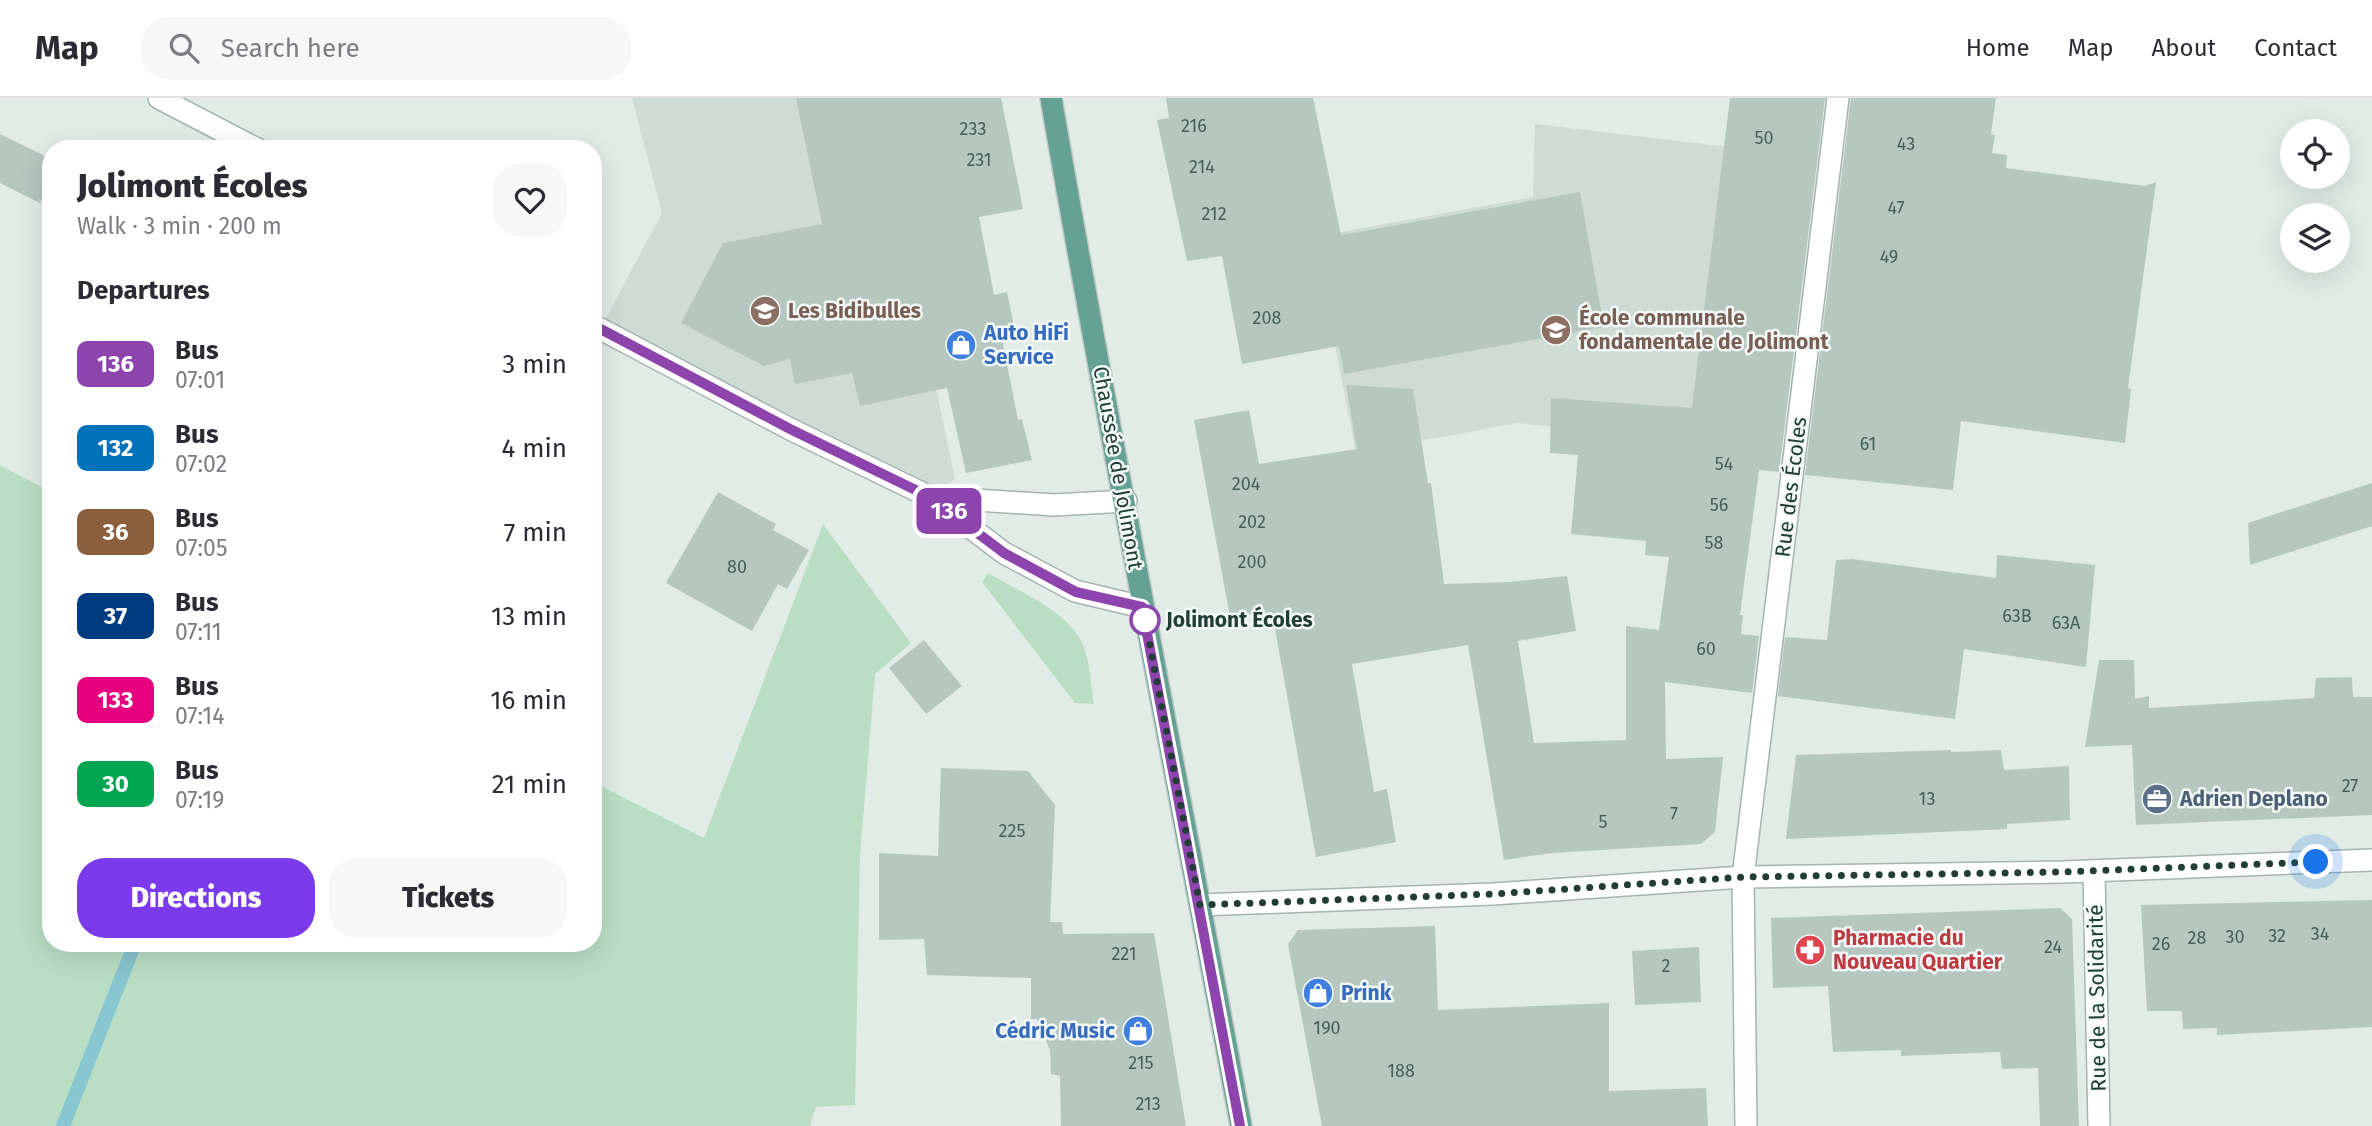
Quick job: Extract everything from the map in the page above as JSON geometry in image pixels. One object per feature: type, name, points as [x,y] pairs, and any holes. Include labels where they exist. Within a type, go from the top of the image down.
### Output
[{"type":"main road","name":"Chaussée de Jolimont","points":[[1051,98],[1126,500],[1142,607],[1241,1126]]},
{"type":"street","points":[[159,98],[240,140]]},
{"type":"street","name":"Rue des Écoles","points":[[1746,1126],[1743,877],[1838,98]]},
{"type":"street","points":[[602,330],[790,429],[930,497],[1004,553],[1076,592],[1142,607]]},
{"type":"street","points":[[930,497],[1054,505],[1126,500]]},
{"type":"street","points":[[1200,905],[1493,894],[1743,877],[2094,871],[2372,860]]},
{"type":"street","name":"Rue de la Solidarité","points":[[2094,871],[2099,1126]]},
{"type":"shaded area","name":"Les Bidibulles","points":[[632,98],[875,98],[955,479],[930,497],[602,330],[602,325],[662,213]]},
{"type":"shaded area","name":"École communale fondamentale de Jolimont","points":[[1535,124],[1721,146],[1799,160],[1765,449],[1517,423],[1356,453],[1314,237],[1533,197]]},
{"type":"green space","points":[[0,465],[42,487],[42,952],[602,952],[602,787],[704,838],[823,524],[911,643],[875,674],[860,856],[855,1105],[816,1107],[810,1126],[0,1126]]},
{"type":"green space","points":[[988,573],[1044,604],[1079,637],[1085,650],[1094,704],[1075,703],[982,582]]},
{"type":"building","points":[[796,98],[1001,98],[1023,209],[979,217],[994,295],[1007,292],[1015,331],[1001,334],[1018,420],[1022,419],[1032,460],[966,473],[947,388],[860,406],[852,373],[795,384],[790,359],[764,366],[681,323],[723,243],[822,224]]},
{"type":"building","points":[[1166,98],[1313,98],[1341,235],[1580,192],[1604,327],[1344,374],[1339,346],[1242,364],[1222,256],[1187,261],[1157,120],[1169,118]]},
{"type":"building","points":[[1730,98],[1825,98],[1779,472],[1759,470],[1740,615],[1743,615],[1741,634],[1759,636],[1752,693],[1665,682],[1666,759],[1723,757],[1715,832],[1701,844],[1552,853],[1504,860],[1468,645],[1352,664],[1374,792],[1387,789],[1396,842],[1316,857],[1272,612],[1230,617],[1194,420],[1249,410],[1259,464],[1357,449],[1346,385],[1413,389],[1428,483],[1431,483],[1444,584],[1509,582],[1567,576],[1576,631],[1518,641],[1534,743],[1626,740],[1626,626],[1659,630],[1669,557],[1645,555],[1646,541],[1571,534],[1578,455],[1550,453],[1551,398],[1692,408]]},
{"type":"building","points":[[1851,98],[1996,98],[1991,134],[1995,135],[1992,153],[2007,155],[2006,168],[2145,186],[2156,182],[2128,388],[2131,389],[2125,443],[1961,421],[1953,490],[1805,475]]},
{"type":"building","points":[[0,134],[42,155],[40,203],[0,183]]},
{"type":"building","points":[[2372,483],[2372,526],[2250,565],[2248,523]]},
{"type":"building","points":[[718,492],[776,524],[773,530],[809,550],[787,589],[778,584],[752,631],[666,583]]},
{"type":"building","points":[[1997,555],[2095,565],[2086,667],[1964,649],[1955,719],[1778,696],[1785,637],[1827,640],[1836,560],[1852,559],[1996,578]]},
{"type":"building","points":[[924,640],[962,686],[926,714],[889,668]]},
{"type":"building","points":[[2099,660],[2134,660],[2135,699],[2149,696],[2149,708],[2314,698],[2316,678],[2352,677],[2353,697],[2372,697],[2372,815],[2136,825],[2132,745],[2085,747]]},
{"type":"building","points":[[2001,750],[2004,770],[2069,766],[2070,820],[2007,824],[2007,829],[1786,839],[1796,755]]},
{"type":"building","points":[[941,768],[1028,771],[1055,805],[1050,922],[1062,922],[1063,934],[1154,933],[1186,1126],[1061,1126],[1060,1076],[1051,1074],[1050,1050],[1037,1019],[1031,1019],[1031,978],[927,975],[924,939],[879,940],[879,853],[938,856]]},
{"type":"building","points":[[2372,900],[2372,1027],[2217,1035],[2217,1028],[2183,1029],[2182,1011],[2147,1011],[2141,905]]},
{"type":"building","points":[[2060,908],[2072,919],[2079,1126],[2040,1126],[2038,1068],[2002,1069],[2000,1052],[1901,1056],[1901,1050],[1833,1052],[1828,986],[1773,988],[1771,918]]},
{"type":"building","points":[[1435,926],[1438,1010],[1609,1003],[1609,1091],[1706,1088],[1708,1126],[1322,1126],[1288,944],[1298,930]]},
{"type":"building","points":[[1699,947],[1701,1002],[1635,1005],[1632,951]]},
{"type":"waterway","points":[[63,1126],[131,952]]},
{"type":"bus line","name":"136","points":[[602,330],[790,429],[930,497],[1004,553],[1076,592],[1142,607],[1240,1126]]},
{"type":"place","name":"Les Bidibulles","points":[[765,311]]},
{"type":"place","name":"École communale fondamentale de Jolimont","points":[[1556,330]]},
{"type":"place","name":"Auto HiFi Service","points":[[961,345]]},
{"type":"place","name":"Jolimont Écoles","points":[[1145,620]]},
{"type":"place","name":"Adrien Deplano","points":[[2157,799]]},
{"type":"place","name":"Pharmacie du Nouveau Quartier","points":[[1810,950]]},
{"type":"place","name":"Prink","points":[[1318,993]]},
{"type":"place","name":"Cédric Music","points":[[1138,1031]]},
{"type":"route","points":[[1145,620],[1200,905],[1493,894],[1743,877],[2063,872],[2316,862]]}]
